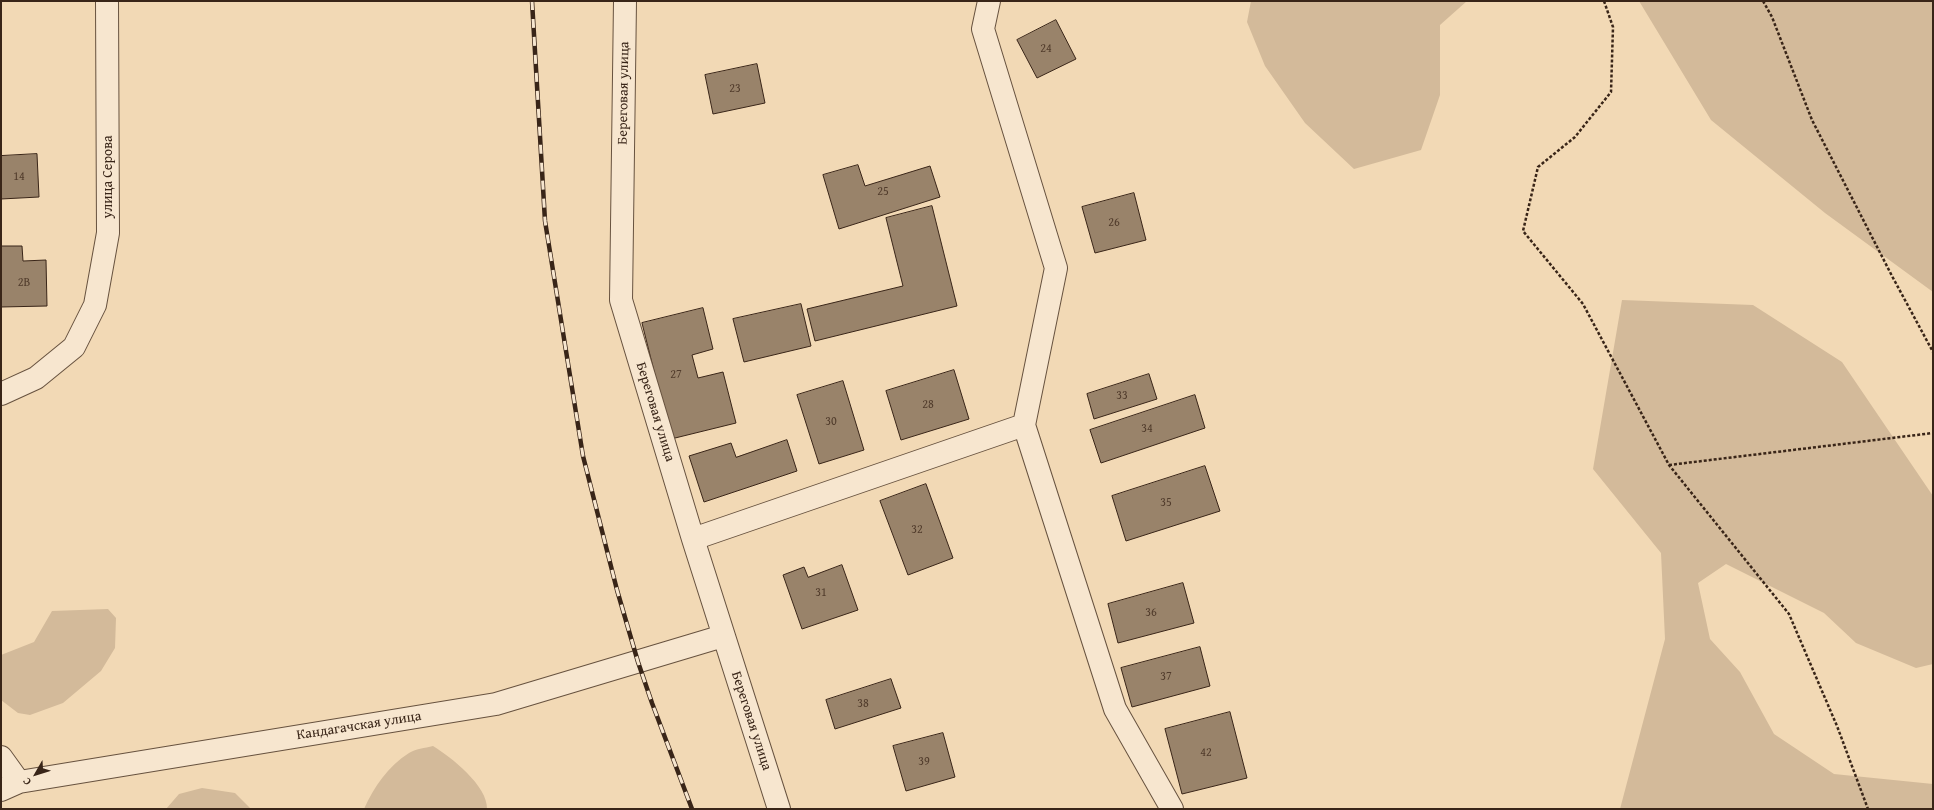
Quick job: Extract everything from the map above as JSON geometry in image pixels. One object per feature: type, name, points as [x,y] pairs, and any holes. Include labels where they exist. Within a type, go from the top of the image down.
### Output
[{"type":"street","name":"улица Серова","points":[[1,394],[36,378],[74,347],[95,305],[108,233],[108,1]]},
{"type":"street","name":"Береговая улица","points":[[625,1],[622,300],[723,636],[779,809]]},
{"type":"street","points":[[988,1],[983,29],[1056,268],[1024,425],[1115,709],[1172,809]]},
{"type":"street","points":[[693,538],[1024,425]]},
{"type":"street","name":"Кандагачская улица","points":[[1,757],[10,786],[496,704],[723,636]]},
{"type":"path","points":[[1604,1],[1613,27],[1611,92],[1575,137],[1538,167],[1524,231],[1582,304],[1669,465],[1789,614],[1837,726],[1868,809]]},
{"type":"path","points":[[1763,1],[1772,17],[1812,120],[1892,276],[1933,352]]},
{"type":"path","points":[[1669,465],[1933,433]]},
{"type":"shaded area","points":[[1251,1],[1467,1],[1440,25],[1440,95],[1421,150],[1354,169],[1305,123],[1265,66],[1247,22]]},
{"type":"shaded area","points":[[1639,1],[1933,1],[1933,292],[1825,213],[1711,120]]},
{"type":"shaded area","points":[[1622,300],[1753,305],[1842,362],[1933,496],[1933,664],[1916,668],[1856,643],[1824,613],[1726,564],[1698,583],[1710,639],[1740,672],[1774,734],[1834,774],[1933,784],[1933,809],[1620,809],[1665,639],[1661,553],[1593,469]]},
{"type":"shaded area","points":[[108,609],[116,618],[115,648],[101,671],[63,703],[30,715],[18,713],[1,700],[1,655],[34,642],[52,611]]},
{"type":"shaded area","points":[[433,746],[449,757],[475,782],[482,791],[486,800],[487,809],[364,809],[382,778],[401,758],[411,752]]},
{"type":"shaded area","points":[[202,788],[235,793],[251,809],[166,809],[179,794]]},
{"type":"building","points":[[1056,20],[1076,59],[1037,78],[1017,40]]},
{"type":"building","points":[[757,64],[765,103],[713,114],[705,75]]},
{"type":"building","points":[[37,154],[39,197],[1,199],[1,156]]},
{"type":"building","points":[[858,165],[865,186],[930,166],[940,197],[839,229],[823,175]]},
{"type":"building","points":[[1134,193],[1146,240],[1095,253],[1082,207]]},
{"type":"building","points":[[932,206],[957,306],[815,341],[807,309],[903,286],[886,218]]},
{"type":"building","points":[[1,246],[22,246],[23,261],[46,260],[47,306],[1,307]]},
{"type":"building","points":[[801,304],[811,346],[744,362],[733,319]]},
{"type":"building","points":[[703,308],[713,349],[692,355],[698,378],[723,372],[736,423],[671,439],[642,323]]},
{"type":"building","points":[[954,370],[969,419],[901,440],[886,391]]},
{"type":"building","points":[[1149,374],[1157,399],[1094,419],[1087,394]]},
{"type":"building","points":[[843,381],[864,450],[819,464],[797,395]]},
{"type":"building","points":[[1195,395],[1205,428],[1101,463],[1090,430]]},
{"type":"building","points":[[787,440],[797,471],[704,502],[689,456],[731,443],[736,457]]},
{"type":"building","points":[[1205,466],[1220,511],[1126,541],[1112,496]]},
{"type":"building","points":[[926,484],[953,558],[908,575],[880,501]]},
{"type":"building","points":[[842,565],[858,610],[802,629],[783,575],[804,567],[808,577]]},
{"type":"building","points":[[1183,583],[1194,623],[1118,643],[1108,604]]},
{"type":"building","points":[[1200,647],[1210,686],[1132,707],[1121,668]]},
{"type":"building","points":[[891,679],[901,708],[835,729],[826,700]]},
{"type":"building","points":[[1230,712],[1247,778],[1182,794],[1165,729]]},
{"type":"building","points":[[943,733],[955,777],[906,791],[893,746]]},
{"type":"railway","points":[[532,1],[545,221],[583,456],[617,590],[638,662],[692,809]]}]
